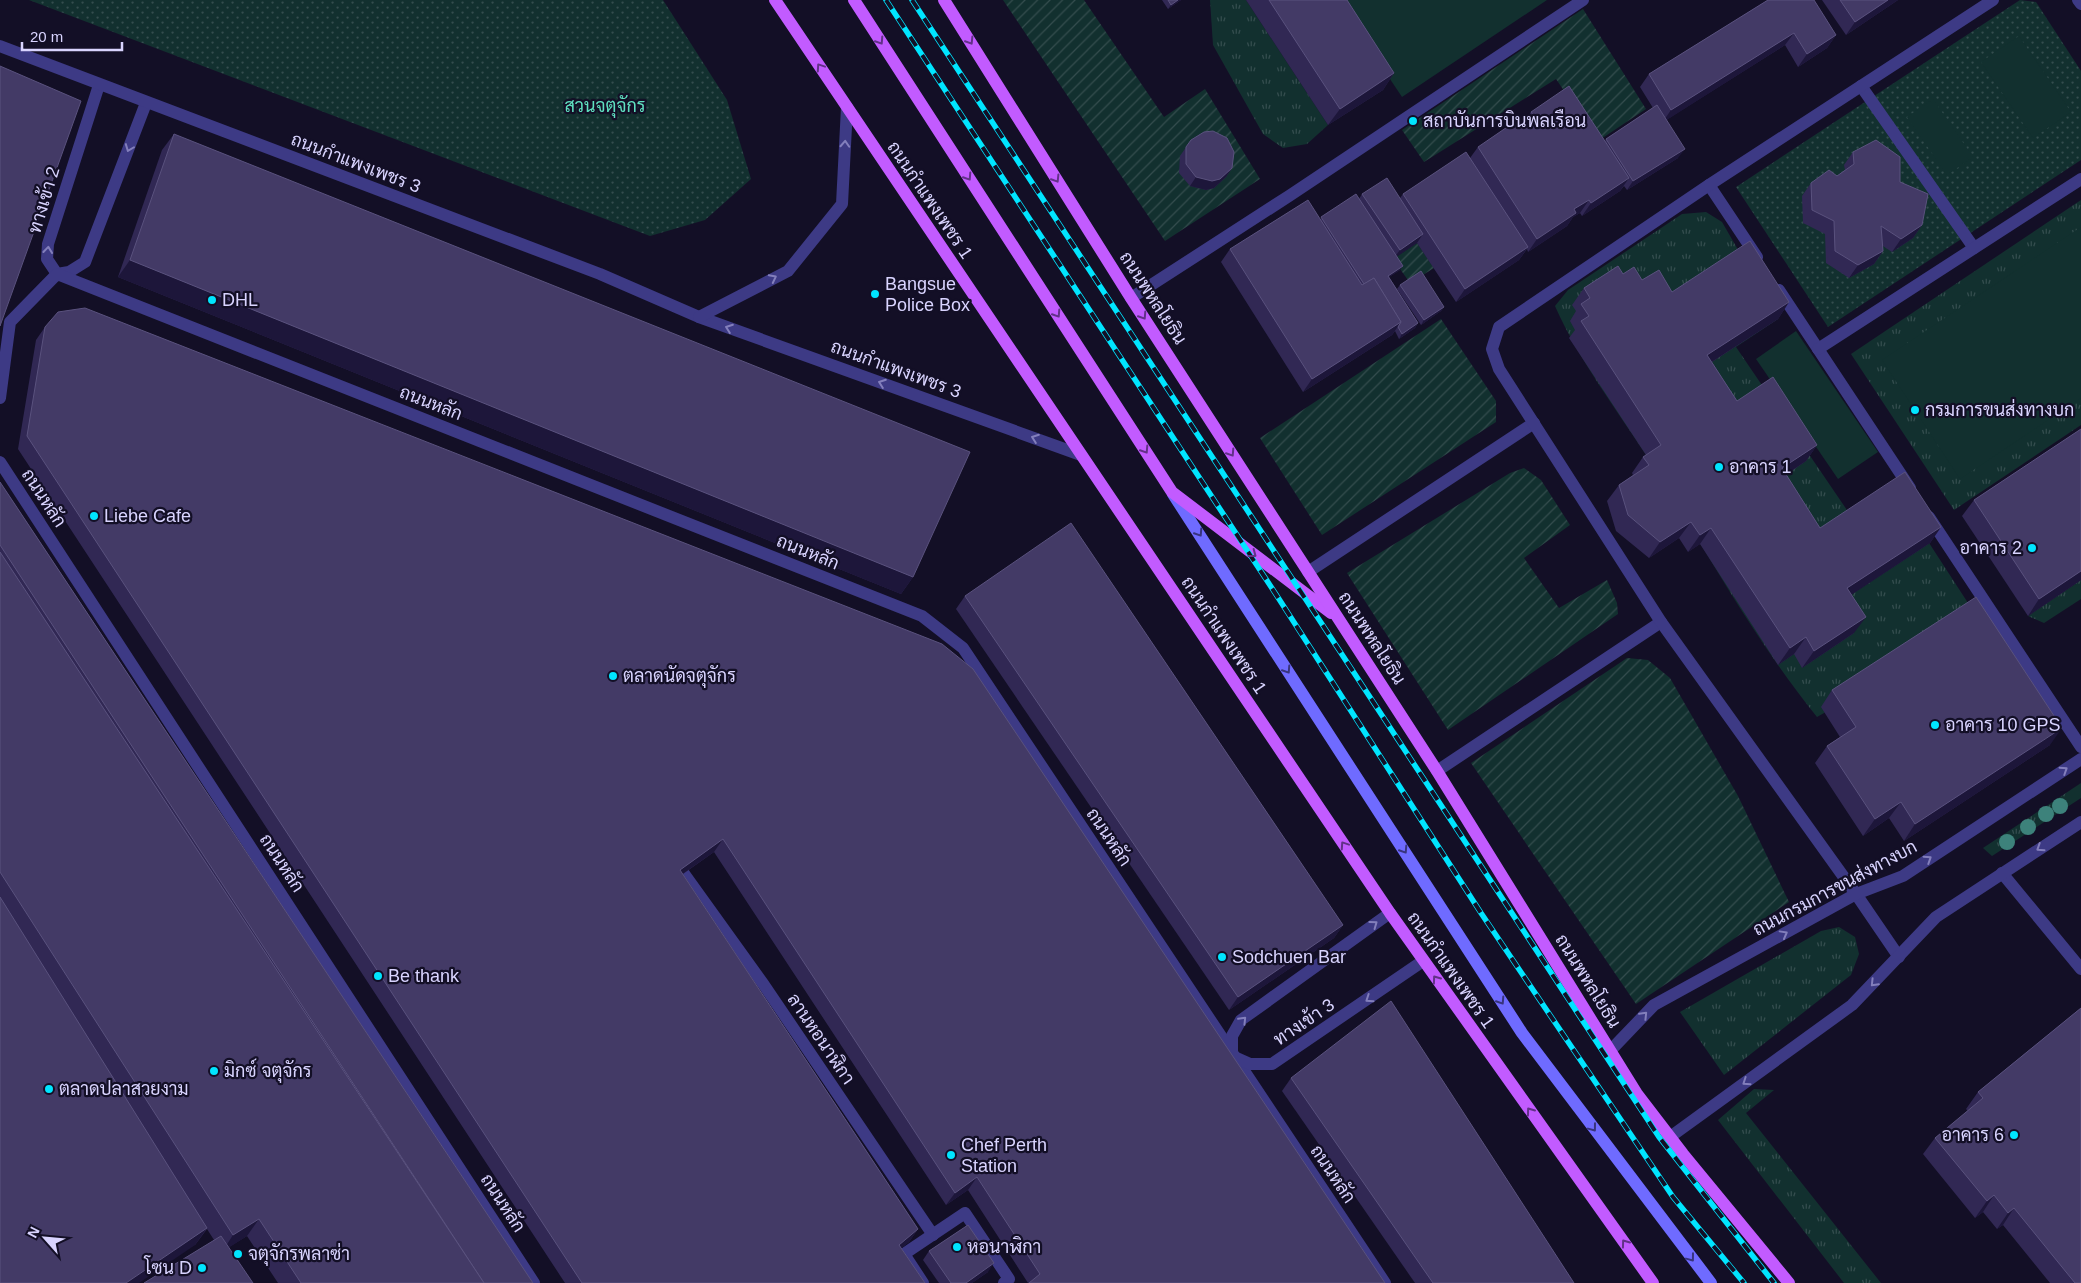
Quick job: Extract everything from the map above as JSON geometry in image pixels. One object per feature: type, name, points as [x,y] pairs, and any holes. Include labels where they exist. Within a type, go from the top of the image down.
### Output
[{"type":"main road","name":"ถนนกำแพงเพชร 1","points":[[775,0],[1423,962],[1653,1283]]},
{"type":"main road","points":[[854,0],[1522,1034],[1711,1283]]},
{"type":"main road","name":"ถนนพหลโยธิน","points":[[944,0],[1131,298],[1437,771],[1638,1094],[1670,1137],[1789,1283]]},
{"type":"main road","points":[[1172,492],[1339,619]]},
{"type":"street","points":[[1131,298],[1289,196],[1583,0]]},
{"type":"street","points":[[1899,957],[1661,622],[1499,368],[1492,349],[1498,327],[1710,185],[1993,0]]},
{"type":"street","points":[[2078,0],[2081,4]]},
{"type":"street","name":"ถนนกำแพงเพชร 3","points":[[0,46],[600,274],[699,317],[1081,455]]},
{"type":"street","name":"ทางเข้า 2","points":[[56,274],[47,259],[48,244],[99,85]]},
{"type":"street","points":[[1860,86],[1974,248]]},
{"type":"street","points":[[0,398],[10,322],[56,274],[69,272],[84,262],[146,103]]},
{"type":"street","points":[[699,317],[788,271],[842,204],[847,107]]},
{"type":"street","points":[[1818,349],[2081,179]]},
{"type":"street","points":[[1710,185],[2081,747]]},
{"type":"street","name":"ถนนหลัก","points":[[56,274],[922,616],[963,648],[1232,1056],[1385,1283]]},
{"type":"street","points":[[1308,572],[1534,424]]},
{"type":"street","name":"ถนนหลัก","points":[[0,462],[534,1283]]},
{"type":"street","points":[[1437,771],[1661,622]]},
{"type":"street","name":"ถนนกรมการขนส่งทางบก","points":[[1610,1051],[1654,1005],[1856,894],[1903,876],[2081,759]]},
{"type":"street","points":[[1670,1137],[1852,1006],[1936,917],[2081,822]]},
{"type":"street","name":"ลานหอนาฬิกา","points":[[677,864],[764,985],[933,1235]]},
{"type":"street","points":[[2002,873],[2081,969]]},
{"type":"street","points":[[1232,1056],[1232,1036],[1241,1020],[1390,913]]},
{"type":"street","name":"ทางเข้า 3","points":[[1232,1056],[1250,1064],[1272,1064],[1423,962]]},
{"type":"street","points":[[924,1283],[904,1254],[965,1213],[1009,1279],[1004,1283]]},
{"type":"green space","name":"สวนจตุจักร","points":[[29,0],[663,0],[727,100],[751,179],[705,220],[650,236]]},
{"type":"green space","points":[[1003,0],[1084,0],[1164,117],[1205,89],[1260,179],[1165,241]]},
{"type":"green space","points":[[1210,0],[1246,0],[1328,125],[1307,144],[1283,148],[1263,134],[1213,45]]},
{"type":"green space","points":[[1337,0],[1547,0],[1402,97]]},
{"type":"green space","points":[[2020,0],[2036,2],[2081,71],[2081,160],[1828,327],[1736,187]]},
{"type":"green space","points":[[1583,9],[1646,109],[1598,141],[1556,79],[1424,162],[1402,130]]},
{"type":"green space","points":[[2019,36],[2071,112],[2033,138],[1981,62]]},
{"type":"green space","points":[[1933,99],[1973,157],[1947,175],[1907,117]]},
{"type":"green space","points":[[2081,200],[2081,425],[1954,510],[1851,354]]},
{"type":"green space","name":"อาคาร 1","points":[[1706,212],[1722,222],[1778,319],[1736,347],[1851,516],[1894,489],[1981,623],[1817,717],[1750,624],[1650,461],[1587,366],[1555,306],[1568,290],[1682,214]]},
{"type":"green space","points":[[2081,227],[2081,398],[1960,479],[1882,360]]},
{"type":"green space","points":[[1417,243],[1434,268],[1410,283],[1393,259]]},
{"type":"green space","points":[[1441,319],[1496,401],[1496,422],[1322,535],[1260,438]]},
{"type":"green space","points":[[1796,331],[1878,452],[1838,479],[1756,359]]},
{"type":"green space","points":[[1524,468],[1541,480],[1570,525],[1524,558],[1559,608],[1607,580],[1617,603],[1618,614],[1448,730],[1347,573],[1510,473]]},
{"type":"green space","points":[[2081,580],[2081,599],[2044,623],[2028,616]]},
{"type":"green space","points":[[1627,658],[1648,660],[1670,678],[1738,796],[1789,902],[1636,1004],[1471,763]]},
{"type":"green space","points":[[2081,783],[2081,798],[1992,856],[1983,848]]},
{"type":"green space","points":[[1839,927],[1855,937],[1859,954],[1851,975],[1724,1075],[1680,1012],[1821,931]]},
{"type":"green space","points":[[1754,1089],[1774,1090],[1746,1113],[1881,1283],[1844,1283],[1718,1120]]},
{"type":"building","points":[[1168,0],[1178,0],[1171,5]]},
{"type":"building","points":[[1269,0],[1347,0],[1394,73],[1340,109]]},
{"type":"building","points":[[1768,0],[1814,0],[1836,35],[1807,54],[1794,33],[1671,110],[1649,74]]},
{"type":"building","points":[[1840,0],[1888,0],[1855,22]]},
{"type":"building","points":[[0,66],[81,101],[0,326]]},
{"type":"building","points":[[1569,86],[1629,178],[1591,203],[1589,200],[1574,209],[1576,213],[1537,239],[1478,147],[1516,121],[1520,125],[1534,116],[1531,112]]},
{"type":"building","points":[[1657,105],[1685,149],[1633,181],[1606,139]]},
{"type":"building","points":[[1213,131],[1227,138],[1234,152],[1232,168],[1220,179],[1212,181],[1196,177],[1186,164],[1186,147],[1191,140],[1204,132]]},
{"type":"building","points":[[174,134],[970,452],[913,577],[130,260]]},
{"type":"building","points":[[1876,140],[1900,157],[1900,182],[1928,194],[1922,225],[1901,239],[1881,226],[1883,251],[1858,265],[1835,251],[1834,221],[1812,210],[1811,183],[1829,170],[1837,176],[1854,164],[1853,152]]},
{"type":"building","points":[[1466,152],[1528,247],[1465,289],[1403,194]]},
{"type":"building","points":[[1387,178],[1423,234],[1400,250],[1362,194]]},
{"type":"building","points":[[1356,194],[1403,266],[1388,276],[1418,323],[1402,334],[1398,327],[1401,322],[1374,278],[1364,284],[1321,217]]},
{"type":"building","points":[[1308,200],[1362,285],[1374,278],[1401,322],[1312,379],[1230,249]]},
{"type":"building","name":"อาคาร 1","points":[[1750,241],[1789,302],[1707,355],[1737,401],[1773,377],[1817,445],[1782,468],[1820,528],[1905,472],[1941,527],[1847,588],[1866,617],[1814,651],[1806,637],[1790,648],[1711,528],[1700,535],[1691,522],[1660,542],[1628,515],[1619,485],[1649,465],[1643,457],[1661,445],[1581,321],[1589,316],[1581,304],[1590,298],[1584,288],[1618,266],[1623,274],[1634,267],[1642,280],[1659,270],[1672,292]]},
{"type":"building","points":[[1421,271],[1444,307],[1424,320],[1400,285]]},
{"type":"building","points":[[85,308],[942,644],[973,669],[1385,1283],[1029,1283],[1040,1274],[977,1177],[955,1193],[723,839],[680,870],[918,1229],[899,1245],[925,1283],[582,1283],[27,436],[45,327],[58,312]]},
{"type":"building","name":"อาคาร 2","points":[[2081,429],[2081,571],[2039,599],[1974,500]]},
{"type":"building","points":[[0,482],[533,1283],[484,1283],[0,545]]},
{"type":"building","points":[[1071,523],[1343,925],[1238,997],[965,596]]},
{"type":"building","name":"มิกซ์ จตุจักร","points":[[0,552],[484,1283],[301,1283],[259,1219],[233,1235],[0,872]]},
{"type":"building","name":"อาคาร 10 GPS","points":[[1976,597],[2062,728],[1915,824],[1901,802],[1875,819],[1827,746],[1856,727],[1832,690]]},
{"type":"building","name":"ตลาดปลาสวยงาม","points":[[0,897],[207,1228],[126,1283],[0,1283]]},
{"type":"building","points":[[1391,1001],[1574,1283],[1433,1283],[1291,1078]]},
{"type":"building","name":"อาคาร 6","points":[[2081,1008],[2081,1283],[2075,1283],[2014,1208],[2008,1213],[1994,1195],[1987,1201],[1935,1138],[1983,1098],[1978,1092]]},
{"type":"building","name":"หอนาฬิกา","points":[[968,1225],[994,1263],[966,1283],[951,1283],[929,1251]]},
{"type":"building","points":[[221,1236],[253,1283],[144,1283]]},
{"type":"railway","points":[[886,0],[1279,599],[1481,913],[1673,1197],[1744,1283]]},
{"type":"railway","points":[[912,0],[1659,1137],[1774,1283]]},
{"type":"place","name":"สถาบันการบินพลเรือน","points":[[1413,121]]},
{"type":"place","name":"Bangsue Police Box","points":[[875,294]]},
{"type":"place","name":"DHL","points":[[212,300]]},
{"type":"place","name":"กรมการขนส่งทางบก","points":[[1915,410]]},
{"type":"place","name":"อาคาร 1","points":[[1719,467]]},
{"type":"place","name":"Liebe Cafe","points":[[94,516]]},
{"type":"place","name":"อาคาร 2","points":[[2032,548]]},
{"type":"place","name":"ตลาดนัดจตุจักร","points":[[613,676]]},
{"type":"place","name":"อาคาร 10 GPS","points":[[1935,725]]},
{"type":"place","name":"Sodchuen Bar","points":[[1222,957]]},
{"type":"place","name":"Be thank","points":[[378,976]]},
{"type":"place","name":"มิกซ์ จตุจักร","points":[[214,1071]]},
{"type":"place","name":"ตลาดปลาสวยงาม","points":[[49,1089]]},
{"type":"place","name":"อาคาร 6","points":[[2014,1135]]},
{"type":"place","name":"Chef Perth Station","points":[[951,1155]]},
{"type":"place","name":"หอนาฬิกา","points":[[957,1247]]},
{"type":"place","name":"จตุจักรพลาซ่า","points":[[238,1254]]},
{"type":"place","name":"โซน D","points":[[202,1268]]}]
